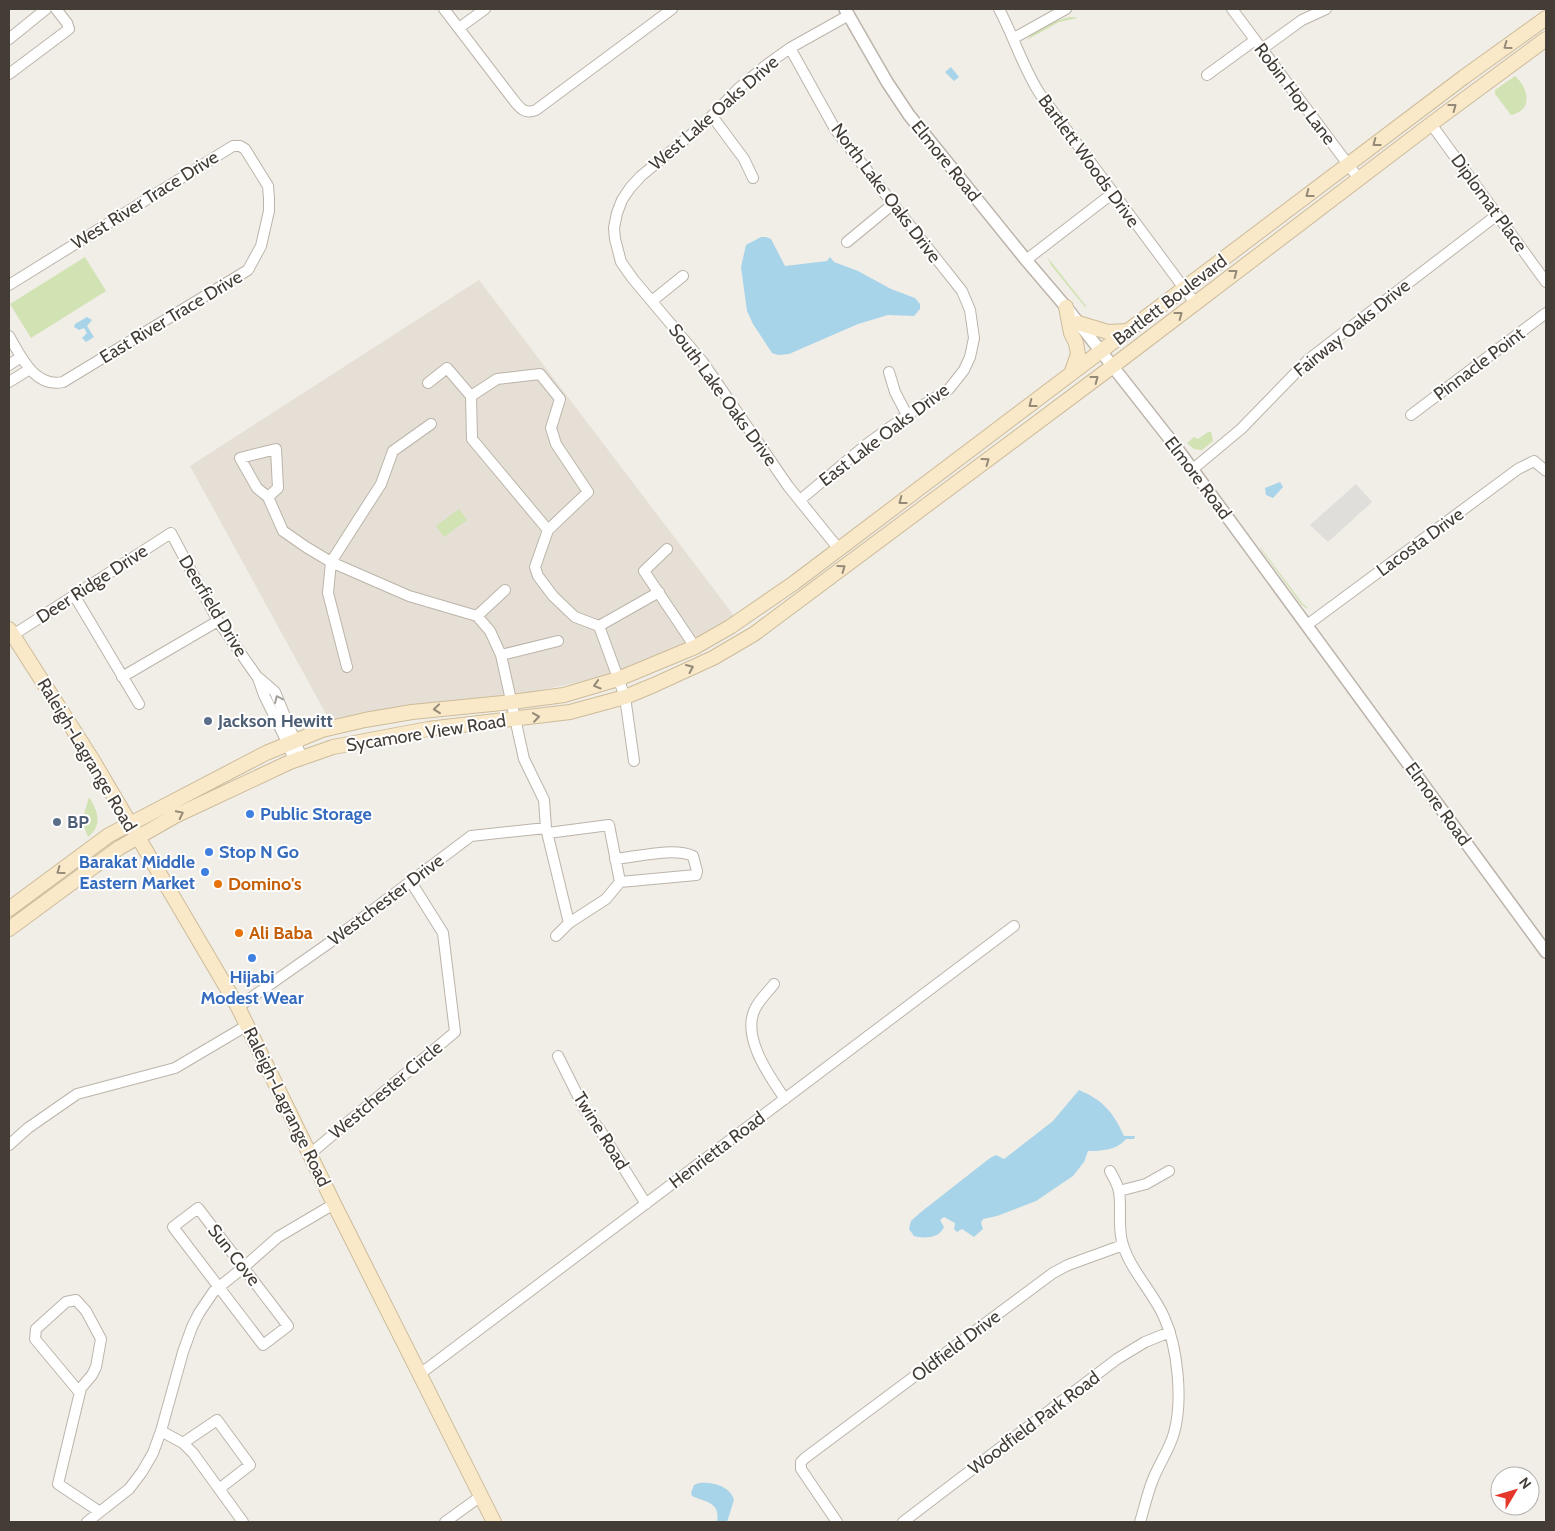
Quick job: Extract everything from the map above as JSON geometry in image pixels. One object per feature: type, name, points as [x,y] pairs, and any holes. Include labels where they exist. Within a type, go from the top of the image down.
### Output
[{"type":"main road","name":"Bartlett Boulevard","points":[[794,583],[838,548],[1546,18]]},
{"type":"main road","name":"Bartlett Boulevard","points":[[802,596],[1112,367],[1358,179],[1546,39]]},
{"type":"main road","points":[[1066,307],[1071,333],[1076,343],[1078,354],[1071,374]]},
{"type":"main road","points":[[1078,323],[1108,332],[1129,331]]},
{"type":"main road","points":[[948,467],[958,481]]},
{"type":"main road","name":"Sycamore View Road","points":[[621,687],[696,647],[742,619],[794,583]]},
{"type":"main road","name":"Sycamore View Road","points":[[9,929],[119,848],[175,816],[298,760],[333,747],[514,710],[564,695],[621,687],[713,658],[754,634],[802,596]]},
{"type":"main road","points":[[742,619],[754,634]]},
{"type":"main road","name":"Raleigh-Lagrange Road","points":[[11,632],[85,748],[238,1007],[334,1204],[494,1522]]},
{"type":"main road","name":"Sycamore View Road","points":[[9,909],[109,835],[248,763],[322,730],[412,712],[514,710]]},
{"type":"main road","points":[[248,763],[256,778]]},
{"type":"main road","points":[[195,790],[202,804]]},
{"type":"street","points":[[9,39],[46,9]]},
{"type":"street","points":[[9,74],[69,28],[56,9]]},
{"type":"street","points":[[444,9],[512,98],[522,110],[527,112],[536,110],[672,9]]},
{"type":"street","points":[[459,28],[485,9]]},
{"type":"street","name":"Bartlett Woods Drive","points":[[999,9],[1040,94],[1195,303]]},
{"type":"street","points":[[1014,38],[1066,9]]},
{"type":"street","name":"Robin Hop Lane","points":[[1232,9],[1358,179]]},
{"type":"street","points":[[1262,49],[1302,20],[1326,9]]},
{"type":"street","name":"West Lake Oaks Drive","points":[[615,239],[614,228],[622,200],[641,176],[712,116],[754,75],[790,48],[847,12]]},
{"type":"street","name":"Elmore Road","points":[[847,12],[904,108],[1066,307],[1192,469],[1546,952]]},
{"type":"street","points":[[1208,75],[1255,40]]},
{"type":"street","name":"North Lake Oaks Drive","points":[[790,48],[835,129],[962,291],[970,310],[974,338]]},
{"type":"street","points":[[712,116],[744,159],[753,178]]},
{"type":"street","name":"Diplomat Place","points":[[1431,124],[1546,282]]},
{"type":"street","name":"West River Trace Drive","points":[[9,285],[233,146],[240,146],[245,149],[268,186]]},
{"type":"street","name":"East River Trace Drive","points":[[21,357],[30,369],[42,379],[53,384],[63,382],[248,270],[261,246],[268,211],[268,186]]},
{"type":"street","points":[[1026,260],[1113,193]]},
{"type":"street","points":[[847,242],[893,204]]},
{"type":"street","name":"Fairway Oaks Drive","points":[[1192,469],[1242,429],[1309,359],[1498,215]]},
{"type":"street","name":"South Lake Oaks Drive","points":[[615,239],[621,262],[633,279],[714,377],[788,486],[838,548]]},
{"type":"street","points":[[652,301],[682,276]]},
{"type":"street","name":"Pinnacle Point","points":[[1411,416],[1546,313]]},
{"type":"street","points":[[9,336],[21,357],[9,365]]},
{"type":"street","name":"East Lake Oaks Drive","points":[[800,500],[842,463],[908,415],[950,389],[958,380],[970,357],[974,338]]},
{"type":"street","points":[[428,383],[448,368],[472,396],[472,440],[548,530]]},
{"type":"street","points":[[9,382],[30,369]]},
{"type":"street","points":[[888,372],[895,392],[908,415]]},
{"type":"street","points":[[472,396],[497,379],[540,374],[560,399],[551,428],[556,444],[588,492],[548,530],[536,566],[538,576],[553,596],[575,617],[599,626],[621,687],[634,761]]},
{"type":"street","points":[[347,667],[328,593],[331,562],[381,484],[393,451],[430,424]]},
{"type":"street","points":[[268,497],[278,488],[276,449],[240,458],[257,488],[268,497],[283,531],[331,562],[409,596],[476,616],[490,632],[501,655],[524,759],[544,800],[547,830],[569,923]]},
{"type":"street","name":"Lacosta Drive","points":[[1306,625],[1518,469],[1534,461],[1546,471]]},
{"type":"street","name":"Deer Ridge Drive","points":[[11,632],[74,595],[171,533]]},
{"type":"street","name":"Deerfield Drive","points":[[171,533],[218,621],[258,678],[275,692],[298,760]]},
{"type":"street","points":[[667,549],[644,571],[696,647]]},
{"type":"street","points":[[476,616],[505,590]]},
{"type":"street","points":[[599,626],[659,592]]},
{"type":"street","points":[[74,595],[139,704]]},
{"type":"street","points":[[122,677],[218,621]]},
{"type":"street","points":[[501,655],[558,641]]},
{"type":"street","name":"Westchester Drive","points":[[238,1007],[329,943],[471,836],[609,825],[615,859]]},
{"type":"street","points":[[556,936],[569,923],[606,899],[620,882],[696,875],[694,856],[676,852],[615,859],[620,882]]},
{"type":"street","name":"Westchester Circle","points":[[310,1154],[455,1032],[442,933],[411,882]]},
{"type":"street","name":"Henrietta Road","points":[[420,1374],[1014,926]]},
{"type":"street","points":[[774,984],[755,1008],[751,1026],[753,1039],[766,1070],[785,1099]]},
{"type":"street","points":[[9,1145],[28,1128],[77,1094],[175,1068],[246,1026]]},
{"type":"street","name":"Twine Road","points":[[558,1056],[585,1110],[600,1130],[646,1204]]},
{"type":"street","points":[[1110,1171],[1119,1191],[1119,1222],[1123,1245],[1132,1264],[1157,1302],[1170,1332],[1177,1366],[1177,1416],[1174,1434],[1152,1481],[1140,1522]]},
{"type":"street","points":[[1119,1191],[1146,1184],[1168,1171]]},
{"type":"street","points":[[87,1522],[129,1489],[153,1453],[192,1328],[199,1313],[214,1291],[244,1268],[278,1237],[334,1204]]},
{"type":"street","name":"Sun Cove","points":[[198,1208],[244,1268],[288,1326],[263,1345],[173,1227],[198,1208]]},
{"type":"street","name":"Oldfield Drive","points":[[837,1522],[804,1475],[800,1466],[801,1462],[809,1454],[1054,1272],[1123,1245]]},
{"type":"street","points":[[80,1393],[35,1339],[36,1329],[66,1302],[76,1300],[86,1311],[101,1339],[96,1367],[81,1388],[80,1393],[58,1484],[100,1512]]},
{"type":"street","name":"Woodfield Park Road","points":[[903,1522],[1118,1359],[1145,1342],[1170,1332]]},
{"type":"street","points":[[183,1443],[217,1420],[250,1465],[219,1489]]},
{"type":"street","points":[[161,1431],[183,1443],[193,1453],[243,1522]]},
{"type":"street","points":[[445,1522],[481,1496]]},
{"type":"shaded area","points":[[479,280],[735,617],[681,648],[599,678],[502,698],[331,723],[190,466]]},
{"type":"shaded area","points":[[1356,484],[1372,502],[1328,542],[1310,525]]},
{"type":"green space","points":[[1072,17],[1078,18],[1059,22],[1027,40],[1047,25]]},
{"type":"green space","points":[[1515,76],[1523,86],[1526,103],[1519,112],[1511,115],[1495,94],[1495,90]]},
{"type":"green space","points":[[85,257],[106,291],[31,338],[10,304]]},
{"type":"green space","points":[[1048,258],[1086,306],[1085,307],[1051,265]]},
{"type":"green space","points":[[1211,432],[1213,441],[1202,450],[1194,449],[1187,443],[1194,437],[1198,439]]},
{"type":"green space","points":[[459,509],[467,520],[444,537],[436,526]]},
{"type":"green space","points":[[1260,548],[1307,607],[1307,609],[1301,604]]},
{"type":"green space","points":[[89,797],[95,807],[98,818],[96,828],[88,837],[83,824],[85,818],[83,818]]},
{"type":"water","points":[[951,67],[959,77],[954,81],[945,72]]},
{"type":"water","points":[[761,237],[771,239],[785,266],[827,261],[830,257],[834,262],[858,271],[891,289],[915,298],[920,304],[920,309],[914,316],[888,315],[858,324],[789,354],[778,355],[772,353],[747,311],[741,267],[746,245]]},
{"type":"water","points":[[87,317],[92,320],[87,326],[94,337],[86,342],[82,338],[87,333],[84,328],[79,330],[74,327],[75,324]]},
{"type":"water","points":[[1280,482],[1283,487],[1273,498],[1266,495],[1265,488]]},
{"type":"water","points":[[1079,1090],[1106,1107],[1116,1120],[1124,1136],[1135,1136],[1134,1139],[1126,1139],[1118,1146],[1109,1149],[1088,1151],[1084,1162],[1073,1176],[1036,1201],[997,1216],[983,1219],[981,1223],[983,1229],[974,1237],[962,1229],[957,1232],[954,1229],[955,1223],[944,1217],[940,1220],[944,1227],[936,1235],[926,1237],[914,1236],[909,1229],[911,1221],[921,1212],[990,1158],[996,1155],[1004,1159],[1053,1121]]},
{"type":"water","points":[[710,1483],[720,1486],[732,1495],[734,1500],[727,1522],[717,1522],[717,1510],[711,1504],[692,1496],[691,1493],[694,1485]]},
{"type":"place","name":"Jackson Hewitt","points":[[208,721]]},
{"type":"place","name":"Public Storage","points":[[250,814]]},
{"type":"place","name":"BP","points":[[57,822]]},
{"type":"place","name":"Stop N Go","points":[[209,852]]},
{"type":"place","name":"Barakat Middle Eastern Market","points":[[205,872]]},
{"type":"place","name":"Domino's","points":[[218,884]]},
{"type":"place","name":"Ali Baba","points":[[239,933]]},
{"type":"place","name":"Hijabi Modest Wear","points":[[252,958]]}]
